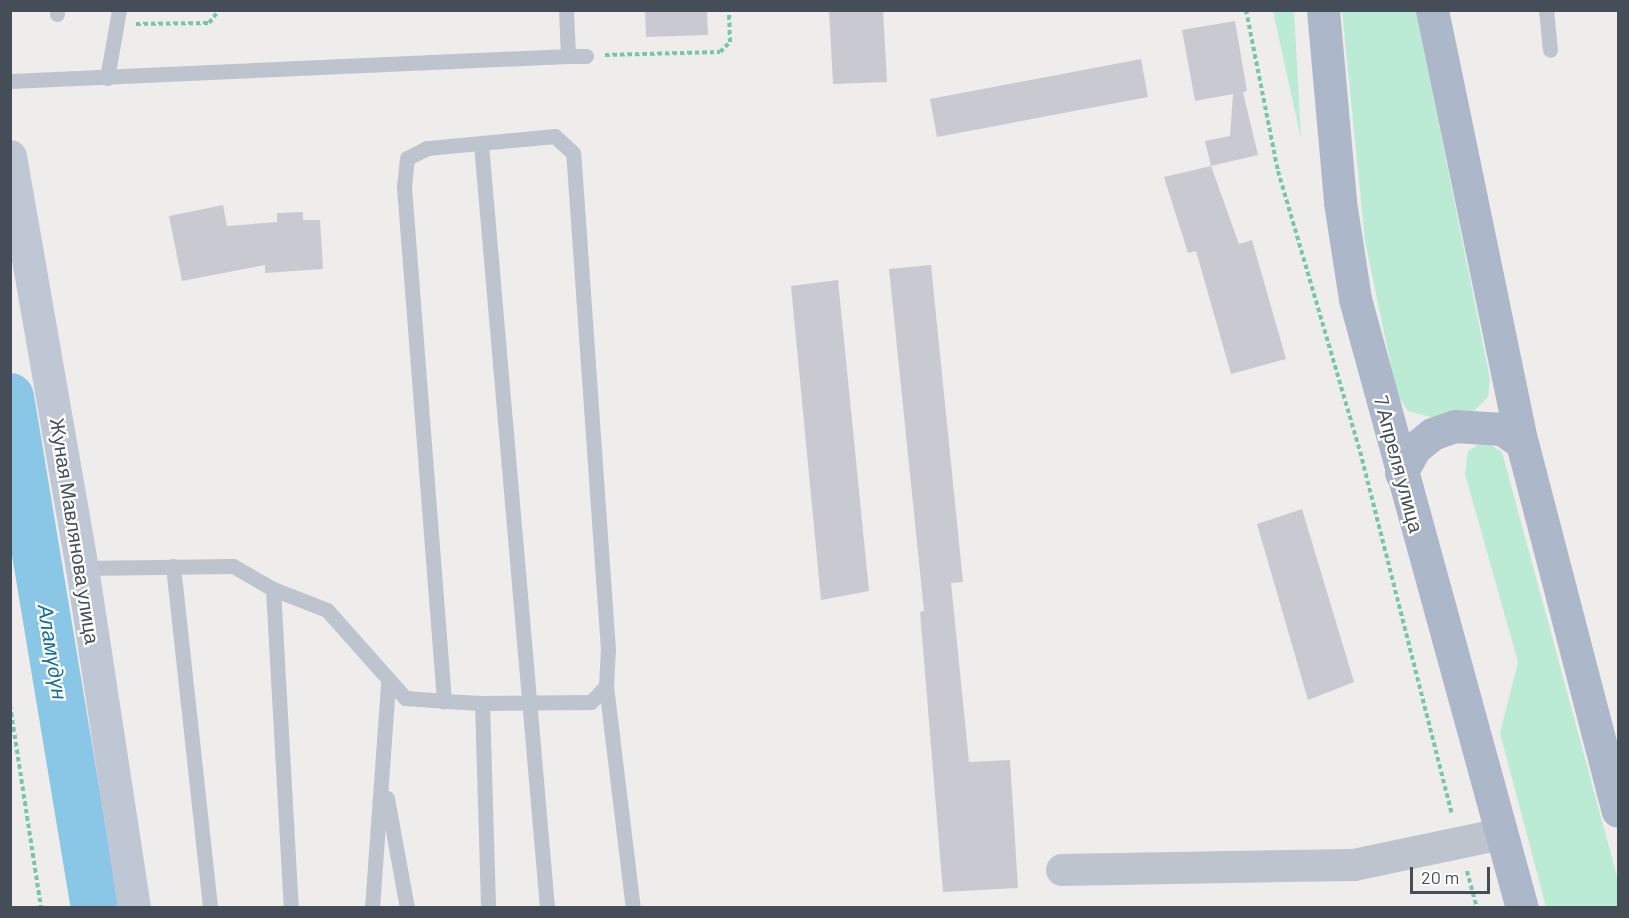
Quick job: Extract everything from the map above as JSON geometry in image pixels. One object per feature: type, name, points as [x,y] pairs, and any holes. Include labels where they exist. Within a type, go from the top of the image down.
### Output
[{"type":"main road","name":"7 Апреля улица","points":[[1323,10],[1340,202],[1355,299],[1522,908]]},
{"type":"main road","points":[[1432,10],[1522,443],[1618,811]]},
{"type":"main road","points":[[1401,473],[1415,448],[1432,434],[1455,426],[1502,429],[1522,443]]},
{"type":"street","name":"Жуная Мавлянова улица","points":[[10,156],[82,568],[134,908]]},
{"type":"street","points":[[1062,870],[1354,865],[1460,845],[1501,834]]},
{"type":"lane","points":[[566,10],[568,56]]},
{"type":"lane","points":[[1546,10],[1550,50]]},
{"type":"lane","points":[[107,78],[120,17]]},
{"type":"lane","points":[[10,81],[586,56]]},
{"type":"lane","points":[[444,702],[404,188],[407,159],[427,148],[555,136],[573,153],[608,650],[606,686],[633,908]]},
{"type":"lane","points":[[481,144],[546,908]]},
{"type":"lane","points":[[173,566],[210,908]]},
{"type":"lane","points":[[82,568],[233,566],[273,589],[327,610],[388,683],[405,698],[482,703],[591,702],[606,686]]},
{"type":"lane","points":[[273,589],[291,908]]},
{"type":"lane","points":[[372,908],[384,781],[388,683]]},
{"type":"lane","points":[[482,703],[488,908]]},
{"type":"lane","points":[[384,781],[407,908]]},
{"type":"path","points":[[120,17],[209,23],[219,10]]},
{"type":"path","points":[[586,56],[720,52],[730,42],[729,10]]},
{"type":"path","points":[[1246,10],[1278,171],[1362,459],[1477,908]]},
{"type":"path","points":[[10,705],[41,908]]},
{"type":"green space","points":[[1273,11],[1294,11],[1301,139]]},
{"type":"green space","points":[[1342,11],[1416,11],[1490,379],[1488,397],[1469,416],[1434,418],[1408,411],[1397,394],[1365,241]]},
{"type":"green space","points":[[1484,441],[1502,452],[1618,880],[1618,907],[1546,907],[1500,733],[1518,662],[1465,474],[1468,451]]},
{"type":"building","points":[[645,10],[707,10],[708,35],[646,37]]},
{"type":"building","points":[[829,10],[883,10],[887,82],[833,84]]},
{"type":"building","points":[[1235,21],[1247,91],[1243,92],[1258,155],[1211,166],[1205,141],[1230,136],[1233,94],[1195,101],[1182,30]]},
{"type":"building","points":[[1141,59],[1148,97],[937,137],[930,99]]},
{"type":"building","points":[[1211,166],[1239,244],[1252,240],[1286,359],[1231,374],[1196,251],[1188,253],[1164,177]]},
{"type":"building","points":[[223,205],[227,226],[277,222],[277,213],[303,212],[303,220],[320,220],[323,269],[265,273],[265,265],[182,281],[169,216]]},
{"type":"building","points":[[931,265],[963,582],[951,583],[969,762],[1010,760],[1018,888],[943,892],[920,612],[924,611],[889,269]]},
{"type":"building","points":[[838,280],[869,591],[821,600],[791,286]]},
{"type":"building","points":[[1302,509],[1354,682],[1308,700],[1257,524]]},
{"type":"waterway","name":"Аламүдүн","points":[[10,397],[95,908]]}]
